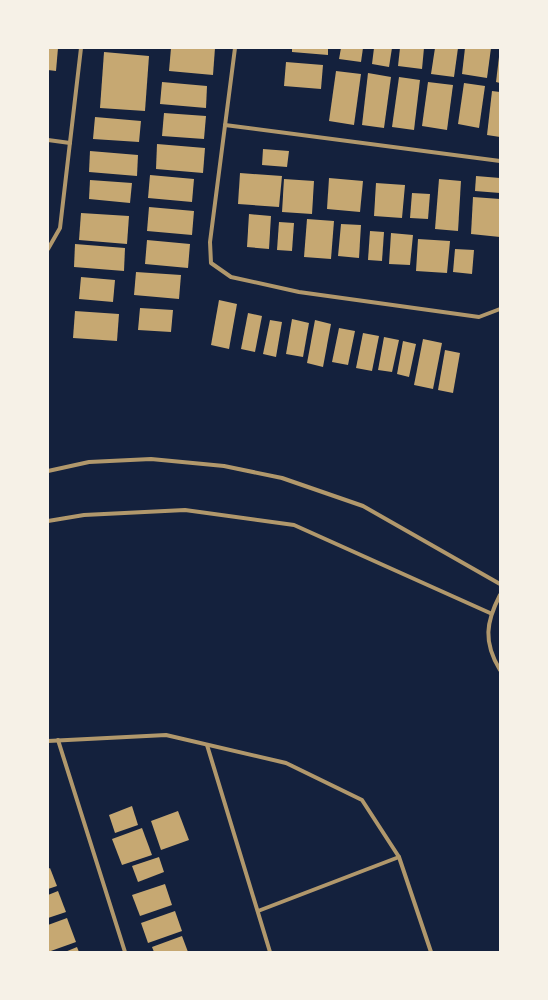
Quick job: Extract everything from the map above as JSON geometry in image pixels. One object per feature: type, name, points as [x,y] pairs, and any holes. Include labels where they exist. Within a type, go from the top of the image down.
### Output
[{"type":"street","points":[[48,249],[60,228],[81,48]]},
{"type":"street","points":[[235,48],[210,242],[211,263],[231,277],[299,292],[479,317],[500,309]]},
{"type":"street","points":[[225,125],[500,161]]},
{"type":"street","points":[[48,140],[70,143]]},
{"type":"street","points":[[48,472],[89,462],[151,459],[224,466],[282,478],[363,506],[500,584]]},
{"type":"street","points":[[48,521],[84,515],[185,510],[294,526],[490,613]]},
{"type":"street","points":[[500,595],[490,613],[488,636],[493,658],[500,670]]},
{"type":"street","points":[[48,741],[166,735],[286,763],[362,800],[399,857],[431,952]]},
{"type":"street","points":[[58,740],[125,952]]},
{"type":"street","points":[[207,745],[270,952]]},
{"type":"street","points":[[258,911],[399,857]]},
{"type":"building","points":[[48,48],[58,48],[56,71],[48,70]]},
{"type":"building","points":[[171,48],[215,48],[213,75],[169,71]]},
{"type":"building","points":[[292,48],[328,48],[328,55],[292,52]]},
{"type":"building","points":[[341,48],[363,48],[361,62],[339,59]]},
{"type":"building","points":[[374,48],[392,48],[389,67],[372,64]]},
{"type":"building","points":[[400,48],[424,48],[422,69],[398,66]]},
{"type":"building","points":[[435,48],[458,48],[454,77],[431,74]]},
{"type":"building","points":[[465,48],[491,48],[487,78],[462,74]]},
{"type":"building","points":[[104,52],[149,56],[145,111],[100,108]]},
{"type":"building","points":[[500,57],[500,83],[496,82]]},
{"type":"building","points":[[286,62],[323,65],[321,89],[284,86]]},
{"type":"building","points":[[336,71],[361,74],[354,125],[329,121]]},
{"type":"building","points":[[368,73],[391,77],[384,128],[362,125]]},
{"type":"building","points":[[399,77],[420,80],[414,130],[392,127]]},
{"type":"building","points":[[162,82],[207,86],[206,108],[160,104]]},
{"type":"building","points":[[428,82],[453,85],[447,130],[422,126]]},
{"type":"building","points":[[464,83],[485,86],[479,128],[458,124]]},
{"type":"building","points":[[492,91],[500,92],[500,137],[487,135]]},
{"type":"building","points":[[164,113],[206,116],[204,139],[162,136]]},
{"type":"building","points":[[95,117],[141,121],[139,142],[93,139]]},
{"type":"building","points":[[157,144],[205,148],[203,173],[156,169]]},
{"type":"building","points":[[263,149],[289,151],[287,167],[262,165]]},
{"type":"building","points":[[90,151],[138,155],[137,176],[89,172]]},
{"type":"building","points":[[240,173],[282,176],[279,207],[238,204]]},
{"type":"building","points":[[150,175],[194,179],[192,202],[148,198]]},
{"type":"building","points":[[476,176],[500,178],[500,193],[475,191]]},
{"type":"building","points":[[329,178],[363,181],[360,212],[327,209]]},
{"type":"building","points":[[284,179],[314,181],[312,214],[282,212]]},
{"type":"building","points":[[439,179],[461,181],[458,231],[435,229]]},
{"type":"building","points":[[90,180],[132,183],[130,203],[89,199]]},
{"type":"building","points":[[376,183],[405,185],[402,218],[374,216]]},
{"type":"building","points":[[412,193],[430,194],[428,219],[410,218]]},
{"type":"building","points":[[473,197],[500,199],[500,237],[471,234]]},
{"type":"building","points":[[149,207],[194,211],[192,235],[147,231]]},
{"type":"building","points":[[81,213],[129,216],[127,244],[79,240]]},
{"type":"building","points":[[249,214],[271,216],[269,249],[247,247]]},
{"type":"building","points":[[307,219],[334,221],[331,259],[304,257]]},
{"type":"building","points":[[279,222],[294,223],[292,251],[277,250]]},
{"type":"building","points":[[341,224],[361,225],[359,258],[338,256]]},
{"type":"building","points":[[370,231],[384,232],[382,261],[368,260]]},
{"type":"building","points":[[391,233],[413,235],[410,265],[389,264]]},
{"type":"building","points":[[418,239],[450,241],[447,273],[416,271]]},
{"type":"building","points":[[147,240],[190,244],[188,268],[145,264]]},
{"type":"building","points":[[75,244],[125,248],[124,271],[74,267]]},
{"type":"building","points":[[455,249],[474,250],[472,274],[453,272]]},
{"type":"building","points":[[136,272],[181,275],[179,299],[134,295]]},
{"type":"building","points":[[81,277],[115,280],[113,302],[79,299]]},
{"type":"building","points":[[219,300],[237,304],[229,349],[211,345]]},
{"type":"building","points":[[140,308],[173,310],[171,332],[138,330]]},
{"type":"building","points":[[75,311],[119,314],[117,341],[73,338]]},
{"type":"building","points":[[248,313],[262,316],[255,352],[241,349]]},
{"type":"building","points":[[292,319],[309,323],[303,357],[286,354]]},
{"type":"building","points":[[270,320],[282,322],[276,357],[263,354]]},
{"type":"building","points":[[315,320],[331,324],[323,367],[307,363]]},
{"type":"building","points":[[339,328],[355,331],[348,365],[332,362]]},
{"type":"building","points":[[363,333],[379,336],[372,371],[356,368]]},
{"type":"building","points":[[384,337],[399,340],[392,372],[378,370]]},
{"type":"building","points":[[423,339],[442,343],[433,389],[414,385]]},
{"type":"building","points":[[403,341],[416,344],[409,377],[397,374]]},
{"type":"building","points":[[445,350],[460,353],[453,393],[438,390]]},
{"type":"building","points":[[132,806],[138,825],[115,833],[109,815]]},
{"type":"building","points":[[178,811],[189,840],[161,850],[151,821]]},
{"type":"building","points":[[142,828],[152,855],[122,865],[112,839]]},
{"type":"building","points":[[159,857],[164,872],[138,882],[132,866]]},
{"type":"building","points":[[50,868],[57,886],[48,889],[48,869]]},
{"type":"building","points":[[165,884],[172,905],[140,916],[132,895]]},
{"type":"building","points":[[58,891],[66,912],[48,918],[48,895]]},
{"type":"building","points":[[175,911],[182,931],[148,943],[141,923]]},
{"type":"building","points":[[67,918],[76,942],[48,952],[48,925]]},
{"type":"building","points":[[182,936],[188,952],[154,952],[152,947]]},
{"type":"building","points":[[77,947],[79,952],[65,952]]}]
